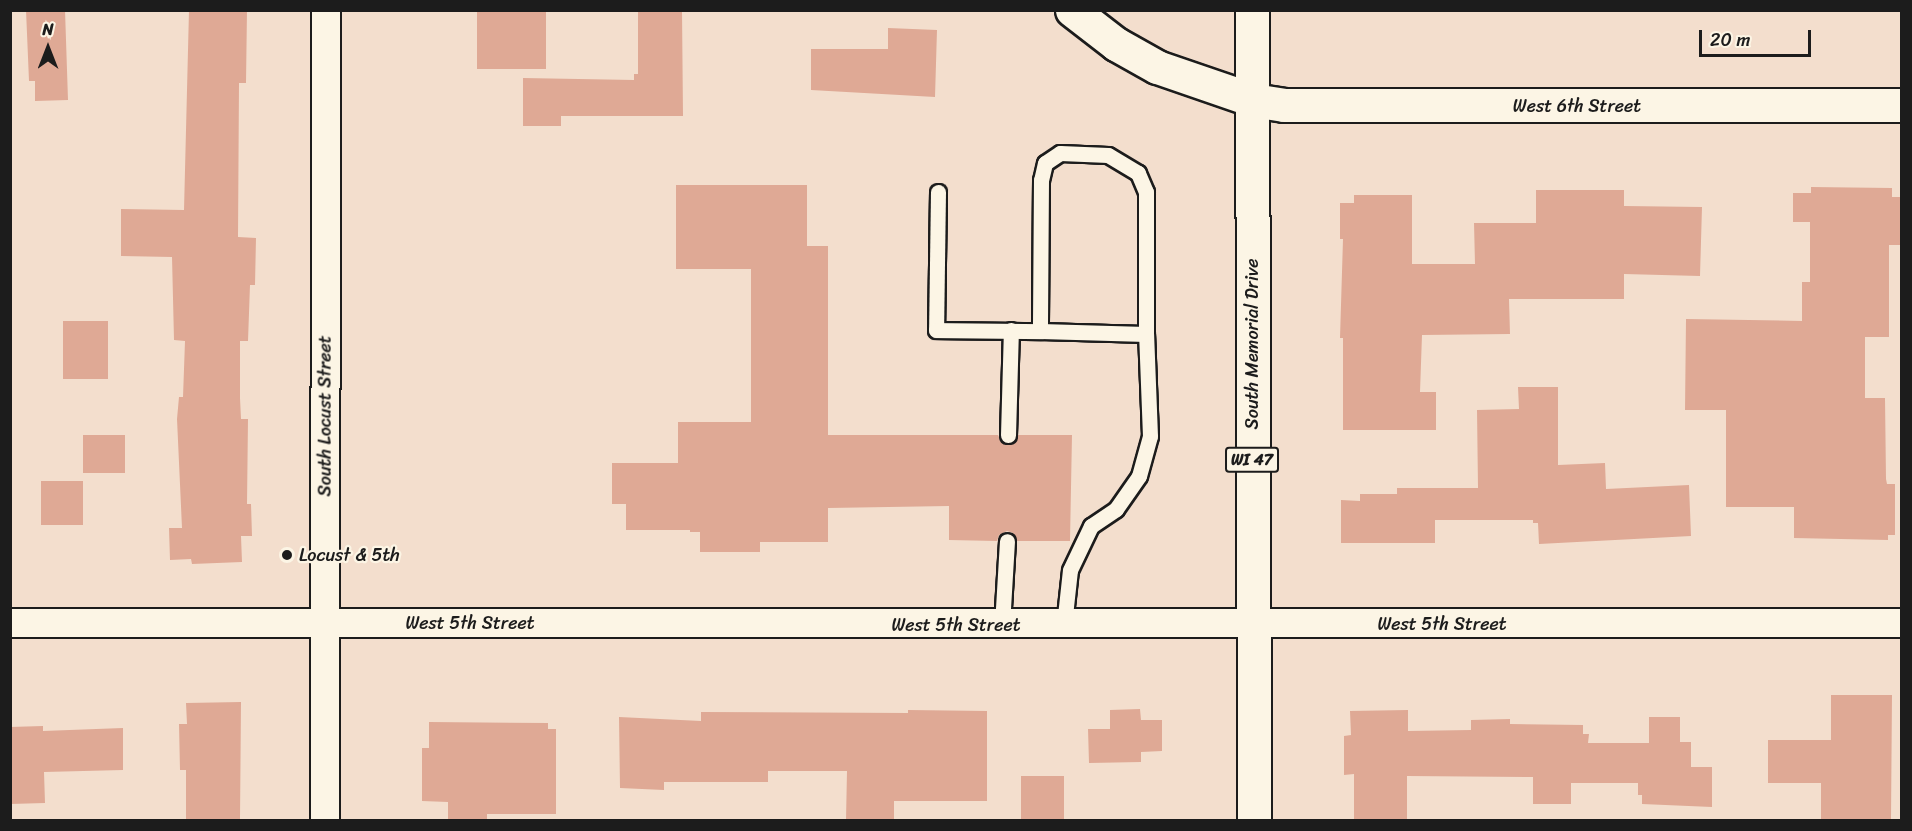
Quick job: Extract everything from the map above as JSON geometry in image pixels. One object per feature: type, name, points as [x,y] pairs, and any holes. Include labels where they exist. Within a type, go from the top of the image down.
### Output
[{"type":"main road","name":"West 6th Street","points":[[1072,10],[1116,44],[1157,67],[1253,100],[1318,106],[1902,105]]},
{"type":"main road","name":"South Memorial Drive","points":[[1252,10],[1254,820]]},
{"type":"street","name":"South Locust Street","points":[[325,820],[326,10]]},
{"type":"street","name":"West 5th Street","points":[[10,623],[1002,625],[1902,623]]},
{"type":"lane","points":[[1040,331],[1041,180],[1045,163],[1060,153],[1108,155],[1138,173],[1146,192],[1146,334],[1150,436],[1139,476],[1116,509],[1091,526],[1070,570],[1064,625]]},
{"type":"lane","points":[[938,192],[936,330],[1146,334]]},
{"type":"lane","points":[[1008,435],[1011,330]]},
{"type":"lane","points":[[1002,625],[1006,541]]},
{"type":"building","points":[[26,10],[65,10],[68,100],[35,101],[35,81],[29,81]]},
{"type":"building","points":[[189,10],[247,10],[246,83],[239,83],[238,237],[256,238],[255,285],[250,285],[248,341],[240,341],[241,419],[248,419],[247,504],[251,504],[252,536],[241,536],[242,562],[192,564],[191,559],[170,560],[169,528],[182,528],[177,419],[179,397],[183,397],[185,341],[174,340],[172,257],[121,256],[121,209],[184,210]]},
{"type":"building","points":[[477,10],[546,10],[546,69],[477,69]]},
{"type":"building","points":[[638,10],[682,10],[683,116],[561,116],[561,126],[523,126],[523,78],[634,80],[634,74],[638,74]]},
{"type":"building","points":[[888,28],[937,30],[935,97],[811,90],[811,49],[888,49]]},
{"type":"building","points":[[676,185],[807,185],[807,246],[828,246],[828,435],[998,435],[1002,443],[1008,445],[1016,441],[1018,435],[1072,435],[1070,541],[1017,541],[1013,533],[1007,531],[999,535],[997,541],[949,540],[949,506],[828,508],[828,542],[760,542],[760,552],[700,552],[700,532],[690,532],[690,530],[626,530],[626,504],[612,504],[612,463],[678,463],[678,422],[751,422],[751,269],[676,269]]},
{"type":"building","points":[[1811,187],[1892,188],[1892,197],[1902,197],[1902,245],[1889,245],[1889,337],[1865,337],[1865,398],[1885,398],[1886,479],[1887,484],[1895,484],[1895,535],[1888,535],[1888,540],[1794,538],[1794,507],[1726,507],[1726,410],[1685,410],[1686,319],[1802,321],[1802,282],[1810,282],[1810,222],[1793,222],[1793,193],[1811,193]]},
{"type":"building","points":[[1536,190],[1624,190],[1624,206],[1702,207],[1700,276],[1624,274],[1624,299],[1509,299],[1510,334],[1422,335],[1420,392],[1436,392],[1436,430],[1343,430],[1343,338],[1340,338],[1343,239],[1340,239],[1340,203],[1354,203],[1354,195],[1412,195],[1412,264],[1475,264],[1474,223],[1536,223]]},
{"type":"building","points":[[63,321],[108,321],[108,379],[63,379]]},
{"type":"building","points":[[1518,387],[1558,387],[1558,465],[1605,463],[1606,489],[1689,485],[1691,536],[1539,544],[1538,523],[1533,523],[1533,520],[1435,520],[1435,543],[1341,543],[1341,500],[1360,501],[1360,494],[1397,494],[1397,488],[1478,488],[1477,410],[1519,409]]},
{"type":"building","points":[[83,435],[125,435],[125,473],[83,473]]},
{"type":"building","points":[[41,481],[83,481],[83,525],[41,525]]},
{"type":"building","points":[[1831,695],[1892,695],[1891,820],[1821,820],[1821,783],[1768,783],[1768,740],[1831,740]]},
{"type":"building","points":[[241,702],[240,820],[186,820],[186,770],[180,770],[179,724],[187,724],[186,703]]},
{"type":"building","points":[[1140,709],[1141,720],[1162,720],[1162,751],[1141,752],[1141,762],[1089,763],[1088,729],[1110,729],[1110,710]]},
{"type":"building","points":[[908,710],[987,711],[987,801],[894,801],[894,820],[846,820],[847,771],[768,771],[768,782],[664,782],[664,790],[620,788],[619,717],[701,721],[701,712],[908,713]]},
{"type":"building","points":[[1408,710],[1408,731],[1471,730],[1471,720],[1510,719],[1510,724],[1583,725],[1583,734],[1589,734],[1588,743],[1649,743],[1649,717],[1680,717],[1680,742],[1691,742],[1691,767],[1712,767],[1712,807],[1642,804],[1642,795],[1638,795],[1638,783],[1571,783],[1571,804],[1533,804],[1533,777],[1407,776],[1407,820],[1354,820],[1354,774],[1344,775],[1344,736],[1351,735],[1350,711]]},
{"type":"building","points":[[429,722],[548,723],[548,729],[556,729],[556,814],[487,814],[487,820],[448,820],[448,802],[422,801],[422,748],[429,748]]},
{"type":"building","points":[[43,726],[43,731],[123,728],[123,770],[44,772],[45,803],[10,804],[10,727]]},
{"type":"building","points":[[1021,776],[1064,776],[1064,820],[1021,820]]},
{"type":"place","name":"Locust & 5th","points":[[287,555]]}]
